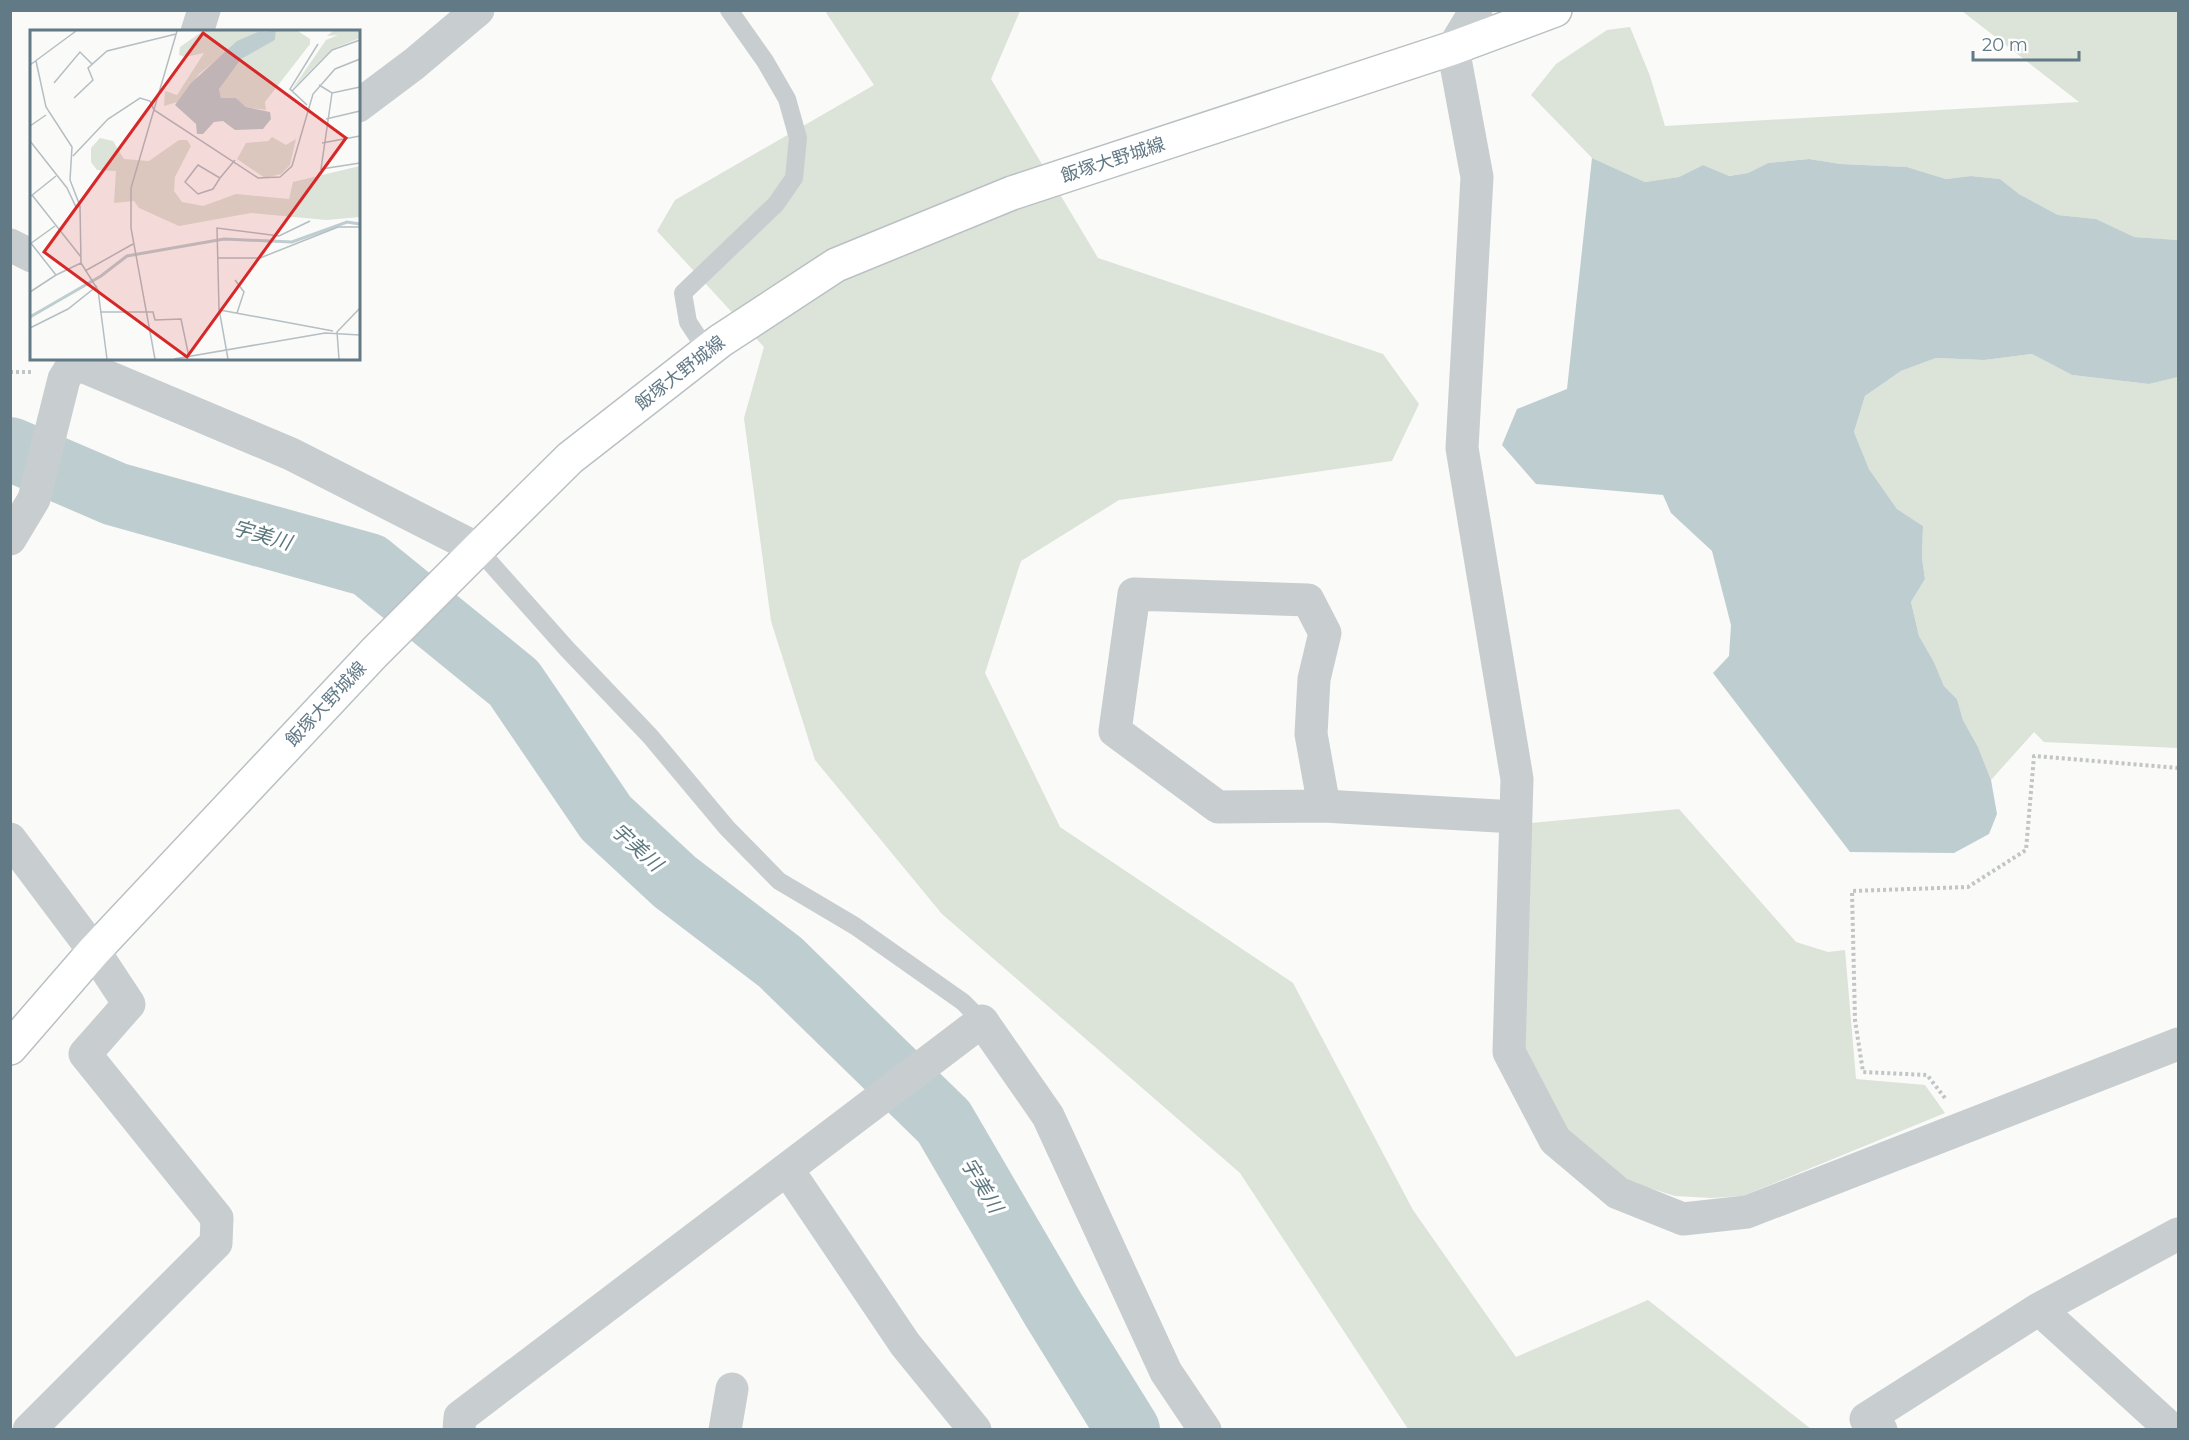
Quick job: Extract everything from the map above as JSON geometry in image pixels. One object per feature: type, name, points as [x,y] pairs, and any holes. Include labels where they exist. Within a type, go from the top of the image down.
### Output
[{"type":"main road","name":"飯塚大野城線","points":[[10,1048],[94,951],[375,652],[468,559],[570,458],[707,351],[836,265],[1012,193],[1453,48],[1555,10]]},
{"type":"street","points":[[198,30],[204,10]]},
{"type":"street","points":[[1476,10],[1453,48],[1478,177],[1462,448],[1517,779],[1509,1052],[1555,1140],[1618,1193],[1683,1219],[1748,1212],[2178,1044]]},
{"type":"street","points":[[360,104],[469,13]]},
{"type":"street","points":[[10,245],[30,255]]},
{"type":"street","points":[[10,539],[72,367],[291,454],[468,559]]},
{"type":"street","points":[[1324,806],[1311,734],[1314,679],[1325,633],[1308,600],[1134,594],[1115,731],[1218,807],[1324,806],[1515,817]]},
{"type":"street","points":[[10,839],[94,951],[129,1004],[85,1054],[217,1218],[216,1243],[29,1430]]},
{"type":"street","points":[[459,1430],[460,1417],[982,1021],[1048,1116],[1166,1372],[1205,1430]]},
{"type":"street","points":[[787,1169],[905,1344],[975,1430]]},
{"type":"street","points":[[1881,1430],[1866,1419],[2039,1309],[2178,1234]]},
{"type":"street","points":[[2039,1309],[2172,1430]]},
{"type":"street","points":[[725,1430],[732,1389]]},
{"type":"lane","points":[[707,351],[688,322],[684,293],[776,204],[794,178],[798,138],[788,99],[765,61],[729,10]]},
{"type":"lane","points":[[468,559],[567,649],[650,736],[727,828],[779,881],[855,926],[963,1002],[982,1021]]},
{"type":"path","points":[[1960,1130],[1951,1106],[1927,1075],[1863,1072],[1855,1020],[1852,891],[1968,887],[2026,850],[2034,756],[2178,768]]},
{"type":"shaded area","points":[[825,11],[1020,11],[991,79],[1098,258],[1383,354],[1419,404],[1392,461],[1119,500],[1021,561],[985,673],[1060,827],[1293,983],[1413,1210],[1516,1357],[1648,1300],[1811,1429],[1408,1429],[1240,1173],[942,914],[815,760],[771,621],[744,418],[764,347],[657,231],[675,200],[874,85]]},
{"type":"shaded area","points":[[1962,11],[2178,11],[2178,240],[2133,237],[2096,219],[2058,215],[2019,194],[2000,179],[1971,176],[1946,179],[1907,167],[1841,164],[1809,159],[1768,163],[1748,173],[1728,176],[1703,165],[1679,177],[1645,182],[1592,158],[1531,95],[1556,64],[1607,30],[1630,27],[1650,76],[1665,126],[2079,102]]},
{"type":"shaded area","points":[[1592,158],[1645,182],[1679,177],[1703,165],[1729,176],[1748,173],[1768,163],[1809,159],[1841,164],[1907,167],[1946,179],[1971,176],[2000,179],[2019,194],[2058,215],[2096,219],[2134,237],[2178,240],[2178,377],[2149,384],[2072,375],[2032,354],[1984,360],[1936,358],[1901,371],[1865,396],[1854,432],[1869,469],[1897,509],[1923,526],[1922,558],[1925,579],[1911,602],[1919,636],[1944,686],[1957,699],[1963,720],[1978,747],[1991,780],[1997,814],[1989,834],[1954,853],[1850,852],[1713,673],[1729,656],[1731,625],[1712,551],[1671,513],[1663,495],[1536,484],[1502,445],[1517,409],[1567,389]]},
{"type":"shaded area","points":[[2032,354],[2072,375],[2149,384],[2178,377],[2178,748],[2044,742],[2034,732],[1991,780],[1978,747],[1963,720],[1957,699],[1944,686],[1919,636],[1911,602],[1925,579],[1922,558],[1923,526],[1897,509],[1869,469],[1854,432],[1865,396],[1901,371],[1936,358],[1984,360]]},
{"type":"shaded area","points":[[1679,809],[1796,942],[1828,952],[1845,950],[1856,1079],[1925,1085],[1945,1113],[1743,1196],[1712,1198],[1675,1196],[1620,1176],[1566,1130],[1527,1060],[1520,1020],[1531,823]]},
{"type":"waterway","name":"宇美川","points":[[10,449],[115,494],[369,565],[514,683],[606,818],[675,882],[780,962],[944,1122],[1053,1309],[1128,1430]]}]
